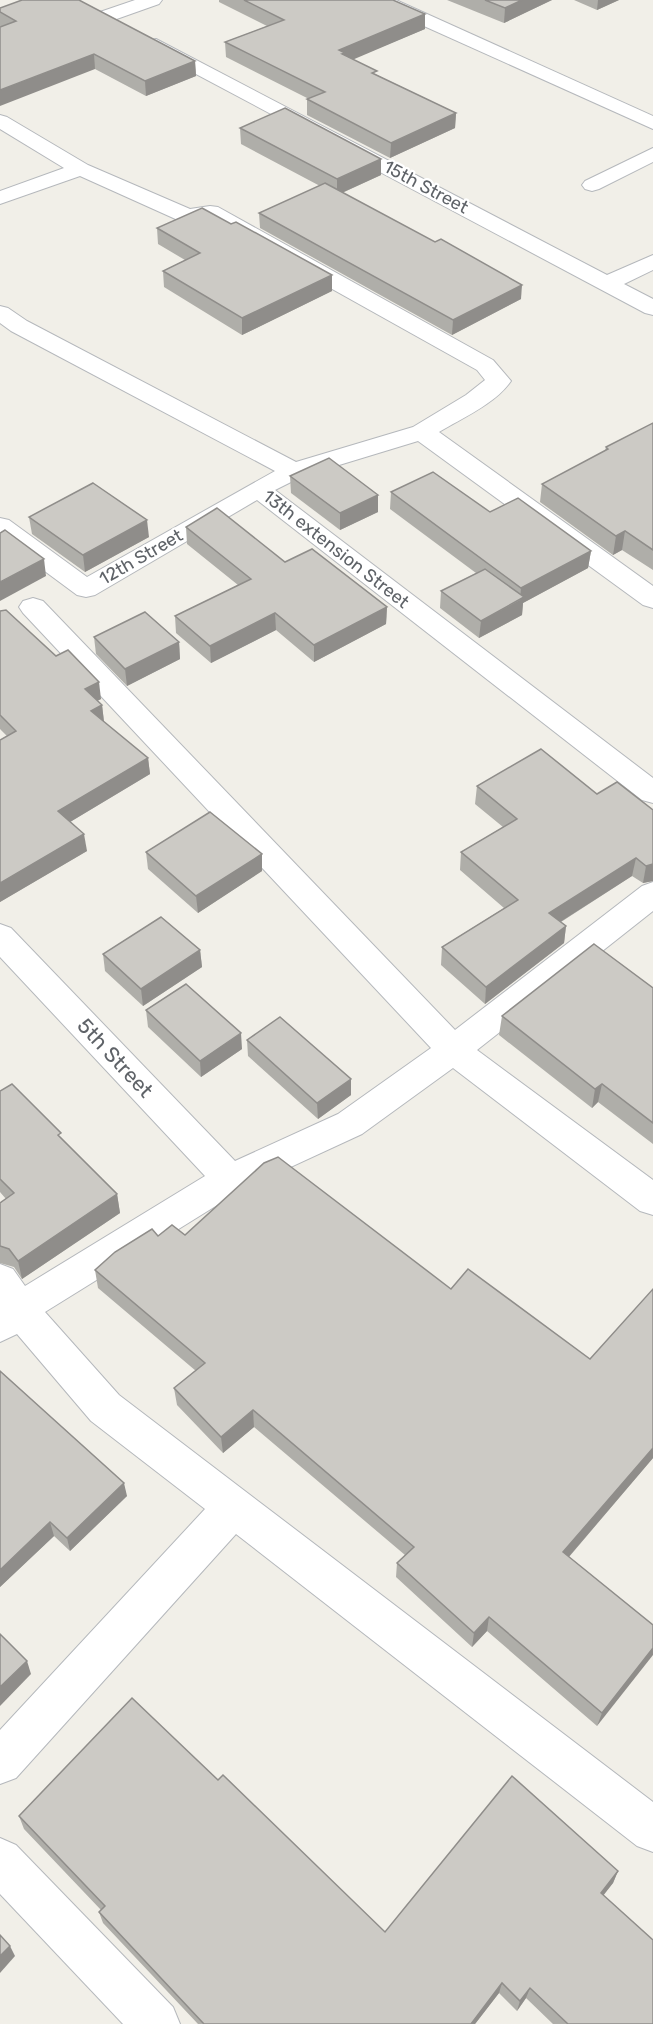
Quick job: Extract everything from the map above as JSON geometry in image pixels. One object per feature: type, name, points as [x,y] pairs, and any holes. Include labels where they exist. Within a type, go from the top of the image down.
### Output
[{"type":"street","name":"15th Street","points":[[153,0],[95,13],[653,308]]},
{"type":"street","points":[[381,0],[653,123]]},
{"type":"street","points":[[0,121],[81,169],[188,216],[210,212],[485,365],[499,381],[475,400],[422,432],[294,471]]},
{"type":"street","points":[[592,185],[653,154]]},
{"type":"street","points":[[0,198],[81,169]]},
{"type":"street","points":[[607,283],[653,262]]},
{"type":"street","name":"13th extension Street","points":[[0,313],[20,326],[294,471]]},
{"type":"street","points":[[422,432],[653,599]]},
{"type":"street","name":"13th extension Street","points":[[294,471],[258,489],[653,793]]},
{"type":"street","name":"12th Street","points":[[0,526],[86,589],[258,489]]},
{"type":"street","points":[[86,589],[22,611],[453,1050],[653,1200]]},
{"type":"street","points":[[653,894],[453,1050],[350,1124],[230,1179],[6,1305],[105,1408],[653,1830]]},
{"type":"street","name":"5th Street","points":[[0,936],[230,1179]]},
{"type":"street","points":[[0,1762],[234,1507]]},
{"type":"street","points":[[0,1860],[156,2024]]},
{"type":"building","points":[[22,0],[79,0],[195,61],[145,81],[94,54],[0,90],[0,27],[16,21],[0,12],[0,8]]},
{"type":"building","points":[[244,0],[393,0],[425,14],[339,50],[345,53],[342,54],[377,71],[372,73],[456,113],[391,143],[307,99],[325,92],[225,42],[284,20]]},
{"type":"building","points":[[485,0],[522,0],[505,8]]},
{"type":"building","points":[[285,108],[381,159],[337,179],[240,128]]},
{"type":"building","points":[[325,183],[435,242],[441,239],[522,285],[453,320],[259,213]]},
{"type":"building","points":[[202,208],[231,224],[236,222],[332,275],[242,318],[163,271],[200,253],[157,228]]},
{"type":"building","points":[[653,423],[653,550],[625,531],[616,536],[542,484]]},
{"type":"building","points":[[329,458],[378,495],[340,513],[290,476]]},
{"type":"building","points":[[433,472],[490,512],[518,498],[591,551],[521,588],[391,492]]},
{"type":"building","points":[[93,483],[147,520],[83,555],[29,517]]},
{"type":"building","points":[[217,508],[285,562],[312,549],[387,607],[314,645],[275,613],[210,646],[175,616],[251,579],[186,527]]},
{"type":"building","points":[[5,530],[44,559],[0,582],[0,533]]},
{"type":"building","points":[[485,569],[524,597],[481,621],[441,591]]},
{"type":"building","points":[[6,610],[56,656],[68,650],[99,682],[85,689],[102,705],[91,711],[148,758],[58,811],[84,834],[0,883],[0,740],[16,731],[0,715],[0,611]]},
{"type":"building","points":[[145,612],[179,642],[125,669],[94,637]]},
{"type":"building","points":[[541,749],[597,794],[617,782],[653,810],[653,864],[646,866],[636,858],[549,913],[566,926],[486,987],[442,947],[518,900],[461,852],[517,819],[477,786]]},
{"type":"building","points":[[210,812],[262,854],[196,896],[146,852]]},
{"type":"building","points":[[161,917],[200,950],[141,989],[103,954]]},
{"type":"building","points":[[594,944],[653,988],[653,1123],[602,1084],[595,1089],[502,1016]]},
{"type":"building","points":[[186,984],[241,1033],[200,1061],[146,1010]]},
{"type":"building","points":[[280,1017],[351,1079],[317,1103],[247,1040]]},
{"type":"building","points":[[12,1084],[61,1133],[58,1135],[117,1194],[18,1261],[9,1249],[0,1246],[0,1203],[14,1193],[0,1179],[0,1091]]},
{"type":"building","points":[[278,1157],[451,1289],[468,1269],[590,1359],[653,1289],[653,1448],[563,1552],[653,1625],[653,1648],[602,1713],[489,1617],[474,1633],[397,1563],[414,1547],[253,1410],[221,1437],[174,1388],[205,1363],[95,1270],[115,1252],[152,1229],[158,1236],[172,1225],[185,1235],[264,1163]]},
{"type":"building","points":[[0,1371],[124,1483],[67,1538],[50,1522],[0,1570]]},
{"type":"building","points":[[0,1634],[27,1661],[0,1687]]},
{"type":"building","points":[[132,1698],[218,1780],[223,1775],[385,1932],[512,1776],[618,1871],[601,1893],[653,1940],[653,2024],[568,2024],[530,1988],[520,2001],[502,1983],[471,2024],[204,2024],[99,1912],[105,1906],[19,1816]]},
{"type":"building","points":[[0,1935],[10,1946],[0,1956]]}]
